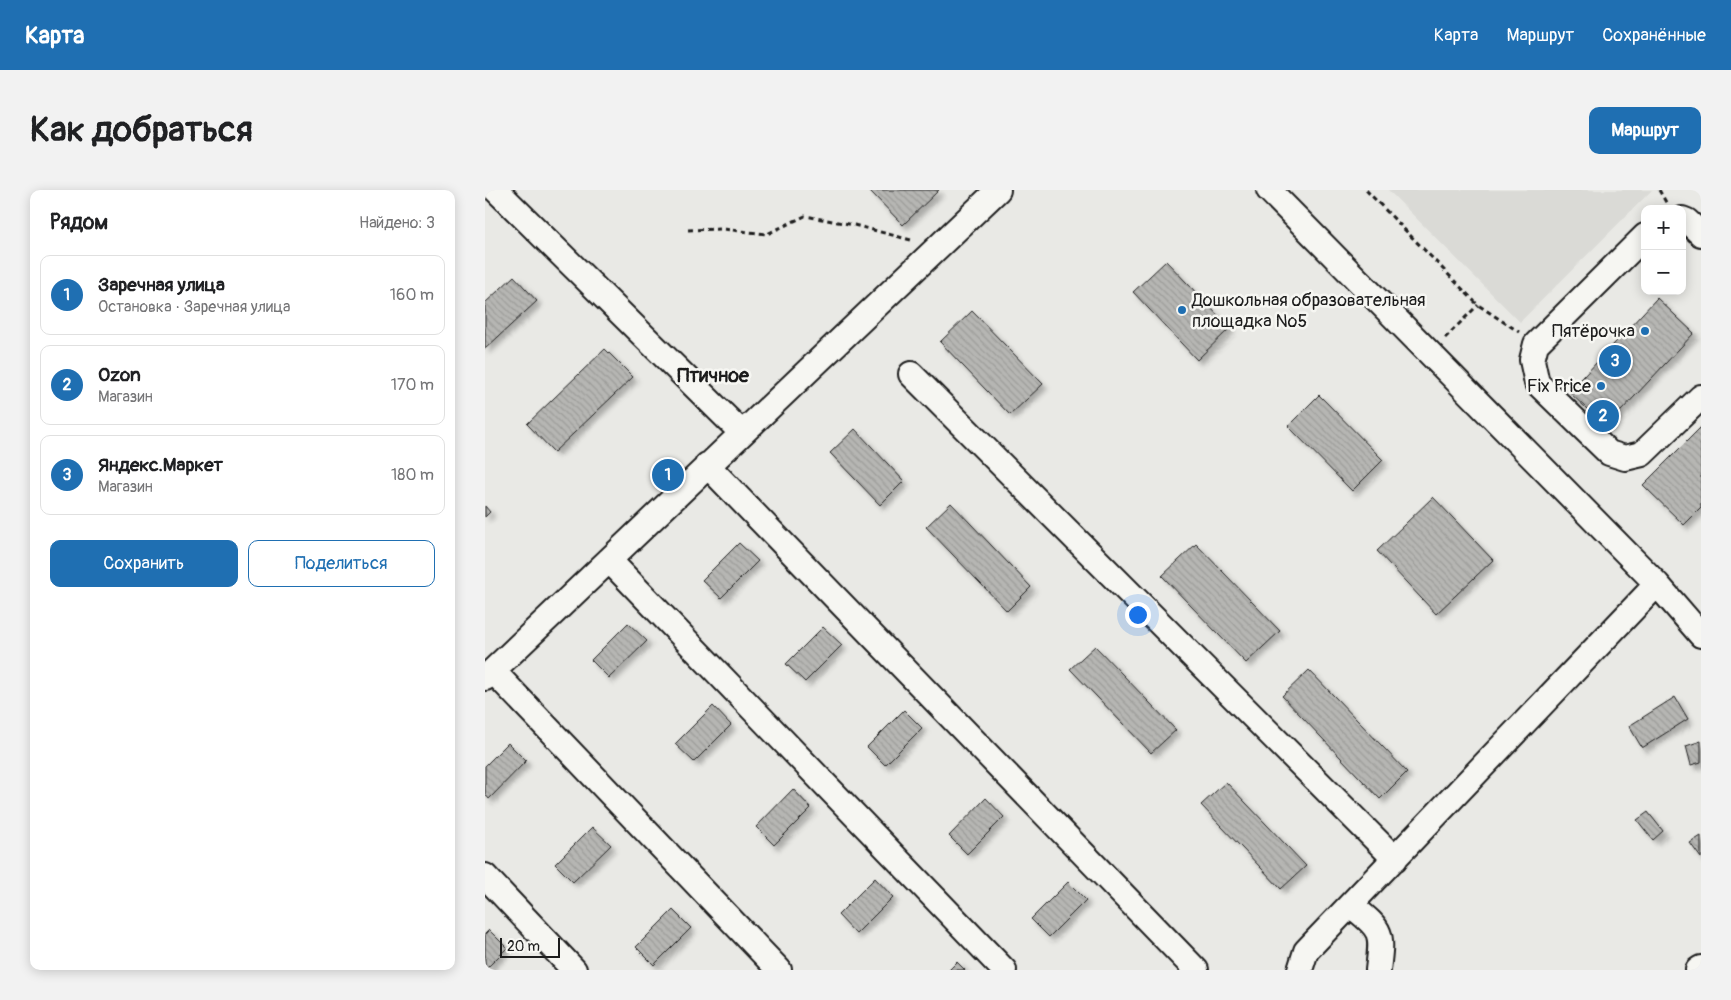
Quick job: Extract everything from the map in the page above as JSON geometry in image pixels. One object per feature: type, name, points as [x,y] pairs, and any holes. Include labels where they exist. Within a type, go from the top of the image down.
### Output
[{"type":"street","points":[[496,190],[741,432]]},
{"type":"street","points":[[779,970],[489,674],[741,432],[998,190]]},
{"type":"street","points":[[1269,190],[1657,584],[1701,634]]},
{"type":"street","points":[[1686,221],[1701,234]]},
{"type":"street","points":[[1641,240],[1536,344],[1531,360],[1537,383],[1609,453],[1625,458],[1642,454],[1701,397]]},
{"type":"street","points":[[911,374],[1395,859]]},
{"type":"street","points":[[707,465],[1197,970]]},
{"type":"street","points":[[609,560],[1005,970]]},
{"type":"street","points":[[1300,970],[1306,951],[1657,584]]},
{"type":"street","points":[[485,876],[574,970]]},
{"type":"street","points":[[1351,905],[1377,927],[1381,941],[1378,970]]},
{"type":"path","points":[[1366,190],[1478,305],[1536,344]]},
{"type":"path","points":[[1659,190],[1668,205]]},
{"type":"path","points":[[687,230],[723,229],[767,234],[805,216],[854,224],[911,240]]},
{"type":"path","points":[[1430,353],[1478,305]]},
{"type":"shaded area","points":[[1388,190],[1652,190],[1520,322]]},
{"type":"building","points":[[869,190],[939,190],[903,225]]},
{"type":"building","name":"Дошкольная образовательная площадка №5","points":[[1166,261],[1230,328],[1197,360],[1133,292]]},
{"type":"building","points":[[514,276],[537,301],[485,349],[485,303]]},
{"type":"building","points":[[1657,298],[1694,333],[1606,427],[1569,392]]},
{"type":"building","points":[[972,311],[1043,384],[1010,415],[940,342]]},
{"type":"building","points":[[605,349],[633,377],[554,452],[527,424]]},
{"type":"building","points":[[1319,395],[1383,460],[1352,491],[1288,426]]},
{"type":"building","points":[[1701,427],[1701,508],[1684,525],[1643,485]]},
{"type":"building","points":[[855,429],[904,481],[880,505],[830,453]]},
{"type":"building","points":[[1433,497],[1493,560],[1436,614],[1377,551]]},
{"type":"building","points":[[951,503],[1031,587],[1007,611],[926,527]]},
{"type":"building","points":[[485,506],[490,512],[485,517]]},
{"type":"building","points":[[739,543],[758,561],[721,598],[702,580]]},
{"type":"building","points":[[1196,544],[1280,631],[1246,663],[1162,576]]},
{"type":"building","points":[[628,623],[647,641],[609,678],[591,660]]},
{"type":"building","points":[[823,627],[842,645],[805,682],[786,664]]},
{"type":"building","points":[[1095,646],[1176,730],[1151,753],[1070,669]]},
{"type":"building","points":[[1309,670],[1407,772],[1380,799],[1282,696]]},
{"type":"building","points":[[1675,697],[1688,719],[1642,748],[1629,726]]},
{"type":"building","points":[[713,706],[731,725],[694,762],[675,744]]},
{"type":"building","points":[[904,710],[922,728],[885,765],[867,747]]},
{"type":"building","points":[[1701,741],[1701,762],[1691,765],[1686,746]]},
{"type":"building","points":[[508,743],[526,761],[489,799],[485,794],[485,766]]},
{"type":"building","points":[[1226,782],[1306,866],[1281,889],[1201,805]]},
{"type":"building","points":[[793,789],[811,808],[774,845],[756,827]]},
{"type":"building","points":[[986,798],[1004,817],[967,854],[949,836]]},
{"type":"building","points":[[1648,812],[1663,831],[1653,840],[1637,820]]},
{"type":"building","points":[[592,827],[611,845],[573,882],[555,864]]},
{"type":"building","points":[[1701,836],[1701,858],[1690,843]]},
{"type":"building","points":[[875,878],[893,897],[856,934],[838,915]]},
{"type":"building","points":[[1068,882],[1086,900],[1049,937],[1031,919]]},
{"type":"building","points":[[673,910],[691,928],[654,965],[636,947]]},
{"type":"building","points":[[489,930],[507,948],[485,970],[485,934]]},
{"type":"building","points":[[957,962],[965,970],[949,970]]},
{"type":"place","name":"Дошкольная образовательная площадка №5","points":[[1182,310]]},
{"type":"place","name":"Пятёрочка","points":[[1645,331]]},
{"type":"place","name":"Яндекс.Маркет","points":[[1615,361]]},
{"type":"place","name":"Fix Price","points":[[1601,386]]},
{"type":"place","name":"Ozon","points":[[1603,416]]},
{"type":"place","name":"Заречная улица","points":[[668,475]]},
{"type":"district","name":"Птичное","points":[[713,375]]}]
